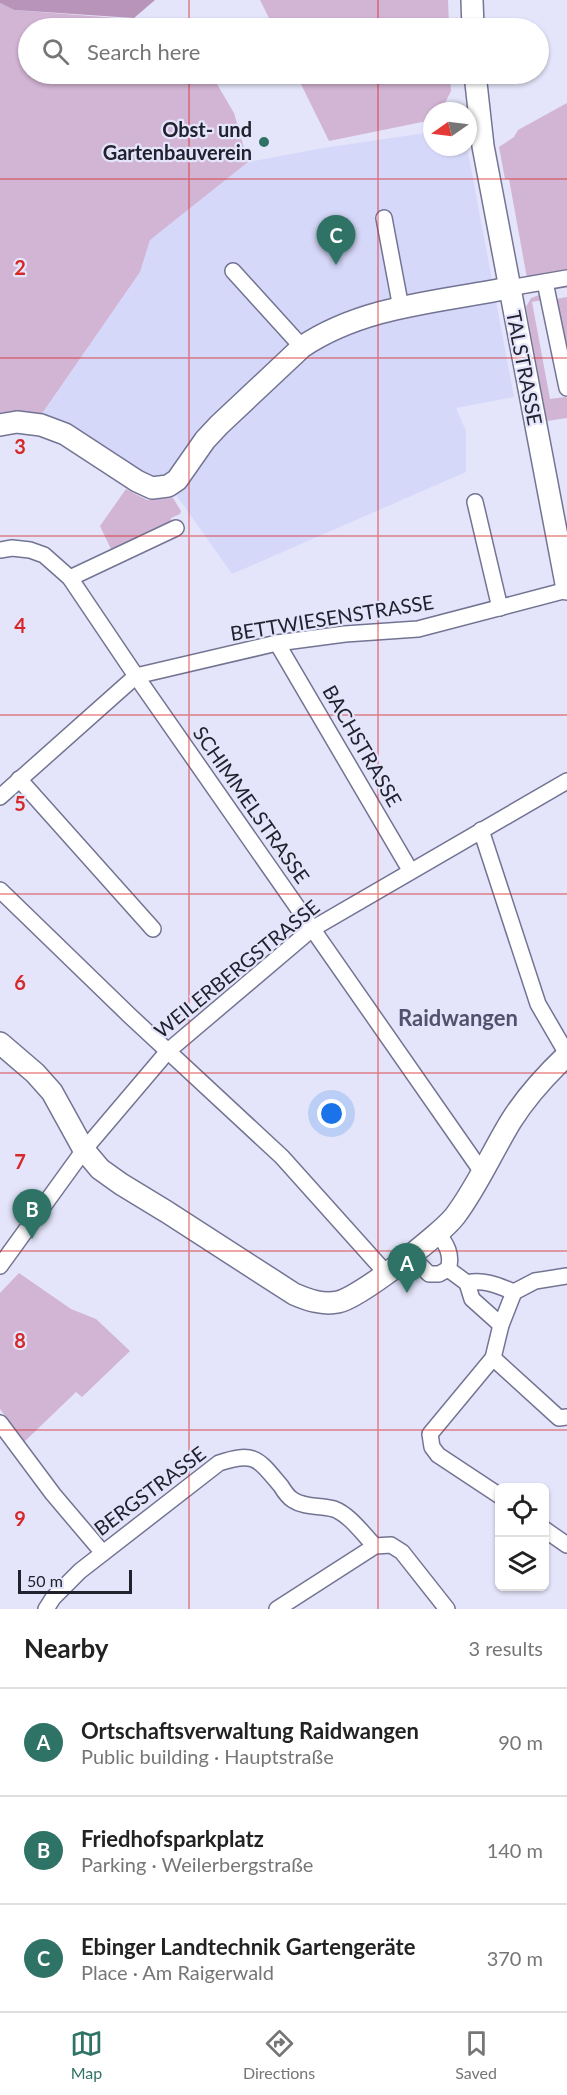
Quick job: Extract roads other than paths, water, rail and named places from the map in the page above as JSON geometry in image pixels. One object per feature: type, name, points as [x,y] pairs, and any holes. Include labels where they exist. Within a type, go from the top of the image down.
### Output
[{"type":"street","points":[[472,0],[473,18]]},
{"type":"street","name":"TALSTRASSE","points":[[476,84],[483,146],[567,589]]},
{"type":"street","points":[[384,218],[401,308]]},
{"type":"street","points":[[233,272],[302,347]]},
{"type":"street","points":[[0,425],[17,423],[41,425],[65,434],[137,481],[152,488],[168,486],[177,480],[205,440],[219,425],[302,347],[324,333],[353,320],[401,308],[567,278]]},
{"type":"street","points":[[545,282],[567,388]]},
{"type":"street","points":[[475,502],[500,608]]},
{"type":"street","points":[[70,578],[176,528]]},
{"type":"street","name":"SCHIMMELSTRASSE","points":[[0,550],[12,548],[30,550],[44,555],[70,578],[482,1172]]},
{"type":"street","name":"BETTWIESENSTRASSE","points":[[0,796],[136,676],[277,643],[345,634],[418,629],[567,589]]},
{"type":"street","name":"BACHSTRASSE","points":[[277,643],[410,870]]},
{"type":"street","points":[[19,779],[153,929]]},
{"type":"street","name":"WEILERBERGSTRASSE","points":[[0,1266],[84,1150],[168,1051],[312,929],[410,870],[567,781]]},
{"type":"street","points":[[0,1043],[35,1073],[52,1092],[84,1150],[100,1169],[294,1294],[311,1301],[339,1302],[359,1293],[386,1273],[438,1233],[455,1216],[518,1111],[548,1073],[567,1055],[538,1004],[481,830]]},
{"type":"street","points":[[0,890],[282,1157],[386,1273]]},
{"type":"street","points":[[410,1255],[429,1274],[439,1274],[448,1269],[450,1265],[448,1251],[438,1233]]},
{"type":"street","points":[[448,1269],[467,1283],[472,1299],[501,1325]]},
{"type":"street","points":[[495,1493],[438,1455],[430,1440],[433,1429],[493,1358],[501,1325],[514,1292],[535,1281],[567,1276]]},
{"type":"street","points":[[467,1283],[487,1283],[514,1292]]},
{"type":"street","points":[[493,1358],[559,1418],[567,1417]]},
{"type":"street","points":[[0,1423],[53,1494],[103,1553]]},
{"type":"street","name":"BERGSTRASSE","points":[[53,1605],[80,1570],[219,1463],[236,1457],[250,1457],[263,1465],[291,1499],[303,1505],[333,1509],[344,1514],[375,1546]]},
{"type":"street","points":[[549,1532],[567,1545]]},
{"type":"street","points":[[277,1609],[375,1546],[391,1545],[402,1552],[447,1609]]},
{"type":"place","name":"Obst- und Gartenbauverein","points":[[264,142]]},
{"type":"place","name":"Ebinger Landtechnik Gartengeräte","points":[[336,265]]},
{"type":"place","name":"Friedhofsparkplatz","points":[[32,1239]]},
{"type":"place","name":"Ortschaftsverwaltung Raidwangen","points":[[407,1293]]},
{"type":"district","name":"Raidwangen","points":[[458,1018]]}]
